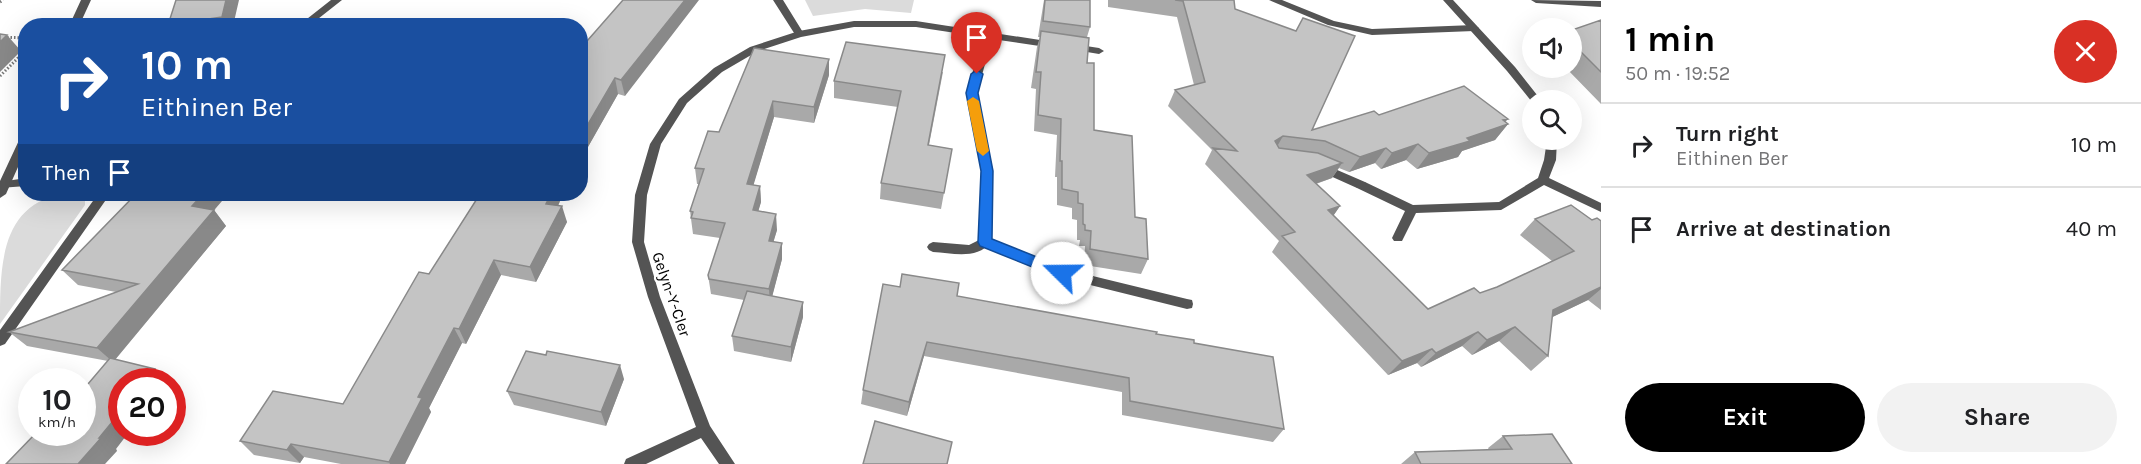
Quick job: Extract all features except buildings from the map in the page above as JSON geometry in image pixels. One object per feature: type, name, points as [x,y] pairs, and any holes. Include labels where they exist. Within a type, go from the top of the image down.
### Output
[{"type":"street","points":[[78,18],[86,0]]},
{"type":"street","points":[[313,18],[337,0]]},
{"type":"street","points":[[778,0],[799,34]]},
{"type":"street","points":[[1274,0],[1331,23],[1372,32],[1474,28]]},
{"type":"street","points":[[1448,0],[1527,90]]},
{"type":"street","points":[[1536,0],[1601,4]]},
{"type":"street","name":"Gelyn-Y-Cler","points":[[728,464],[704,430],[654,297],[638,242],[641,195],[656,144],[683,101],[718,70],[745,54],[799,34],[854,24],[916,24],[1099,51]]},
{"type":"street","points":[[985,242],[987,171],[972,93],[988,35]]},
{"type":"street","points":[[1311,162],[1412,209],[1501,206],[1543,180],[1551,150]]},
{"type":"street","points":[[2,189],[18,154]]},
{"type":"street","points":[[1543,180],[1601,208]]},
{"type":"street","points":[[2,189],[18,184]]},
{"type":"street","points":[[0,340],[99,201]]},
{"type":"street","points":[[1398,238],[1412,209]]},
{"type":"street","points":[[933,247],[970,250],[985,242]]},
{"type":"street","points":[[985,242],[1062,273],[1187,304]]},
{"type":"street","points":[[631,464],[704,430]]},
{"type":"path","points":[[0,37],[18,38]]},
{"type":"path","points":[[0,76],[18,58]]},
{"type":"shaded area","points":[[805,0],[914,0],[911,13],[865,9],[813,16]]},
{"type":"shaded area","points":[[41,201],[85,201],[85,205],[0,324],[3,260],[15,225],[27,211]]},
{"type":"slow traffic","points":[[973,101],[983,151]]},
{"type":"route","points":[[977,74],[972,93],[987,171],[985,242],[1062,273]]}]
